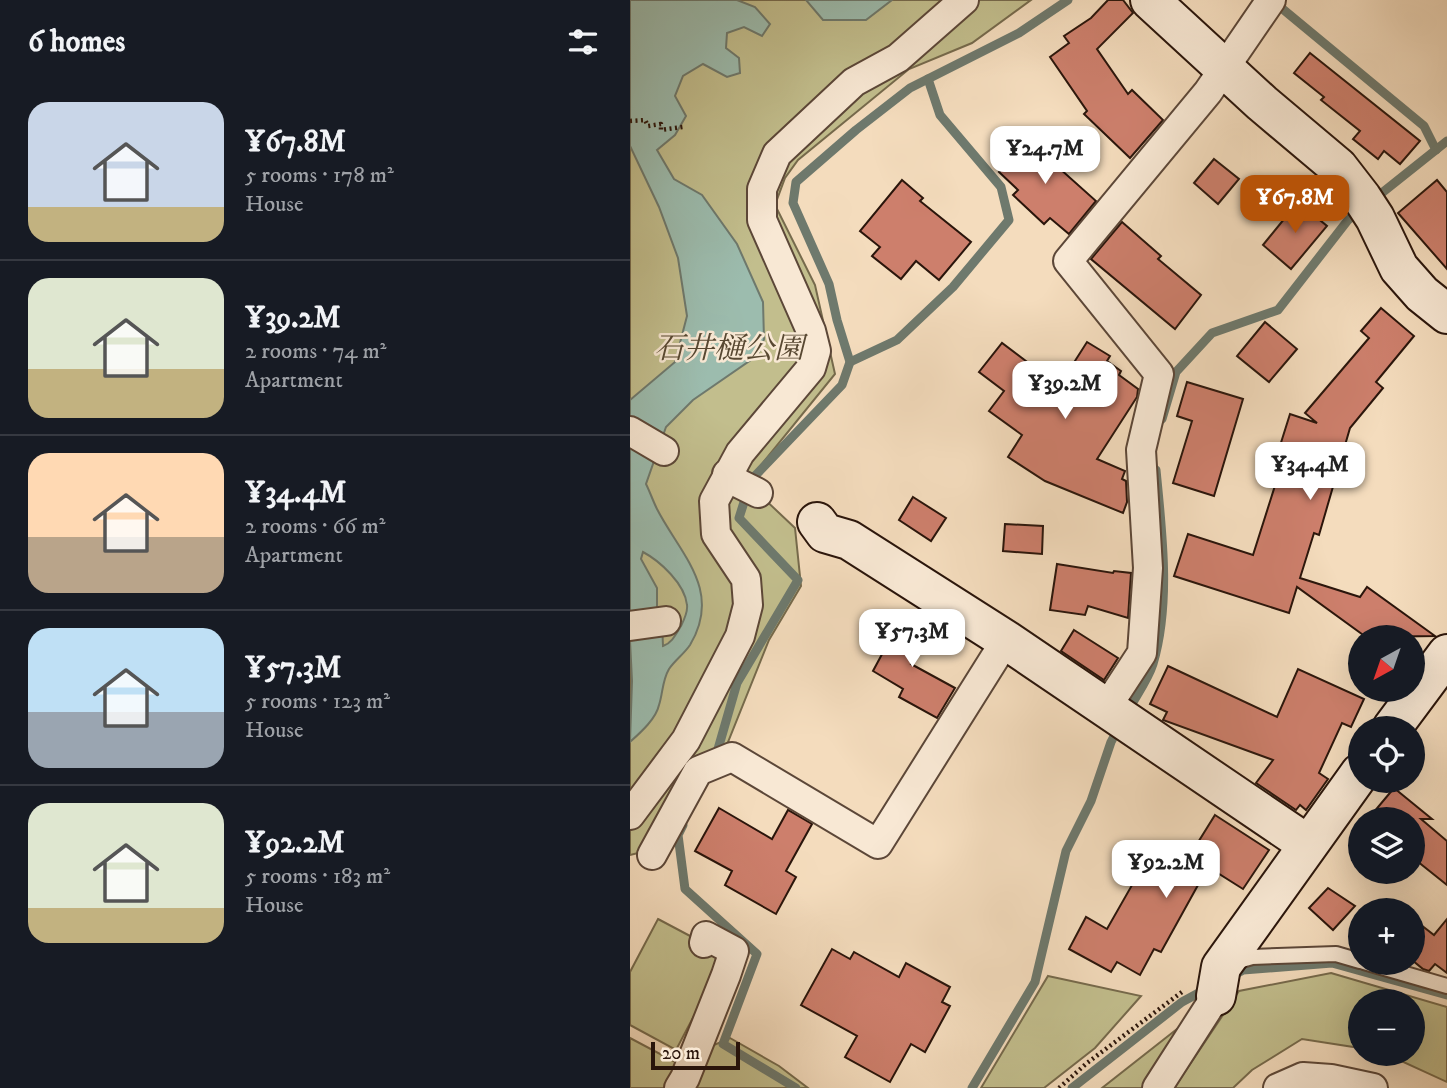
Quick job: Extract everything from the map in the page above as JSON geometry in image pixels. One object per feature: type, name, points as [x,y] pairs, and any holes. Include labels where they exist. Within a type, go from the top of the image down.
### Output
[{"type":"street","points":[[630,815],[686,740],[740,636],[748,605],[747,579],[716,534],[714,501],[742,484],[740,453],[811,368],[816,351],[811,331],[762,220],[762,189],[777,154],[854,82],[898,58],[964,0]]},
{"type":"street","points":[[1150,0],[1223,68],[1338,167],[1368,208],[1399,268],[1422,293],[1447,314]]},
{"type":"street","points":[[1121,718],[1142,653],[1148,568],[1141,450],[1159,374],[1068,261],[1208,92],[1268,5]]},
{"type":"street","points":[[630,431],[664,451]]},
{"type":"street","points":[[817,522],[825,533],[849,540],[1006,640],[1307,844]]},
{"type":"street","points":[[630,626],[666,621]]},
{"type":"street","points":[[652,855],[698,771],[732,757],[878,844],[1006,640]]},
{"type":"street","points":[[1401,716],[1447,654]]},
{"type":"street","points":[[1157,1088],[1218,981],[1307,844],[1348,789]]},
{"type":"street","points":[[679,1088],[734,951],[706,936],[704,943]]},
{"type":"street","points":[[1278,1088],[1303,1077],[1331,1079],[1373,1088]]},
{"type":"lane","points":[[1218,981],[1252,957],[1336,954],[1348,958]]},
{"type":"lane","points":[[1408,975],[1447,986]]},
{"type":"path","points":[[630,121],[646,120],[648,126],[661,124],[662,130],[682,127]]},
{"type":"path","points":[[1059,1088],[1087,1063],[1182,993],[1218,981]]},
{"type":"green space","name":"石井樋公園","points":[[630,0],[1031,0],[972,43],[909,69],[798,160],[785,178],[775,205],[815,285],[835,374],[753,475],[758,493],[795,528],[801,586],[769,640],[726,747],[646,851],[630,855]]},
{"type":"green space","points":[[658,919],[726,955],[676,1050],[630,1025],[630,972]]},
{"type":"green space","points":[[1331,973],[1386,989],[1348,989],[1348,1046],[1302,1039],[1252,1070],[1233,1088],[1174,1088],[1239,991]]},
{"type":"green space","points":[[1048,976],[1141,996],[1095,1048],[1044,1088],[981,1088]]},
{"type":"green space","points":[[1425,1001],[1447,1007],[1447,1082],[1412,1066],[1425,1066]]},
{"type":"green space","points":[[1191,1018],[1146,1088],[1102,1088]]},
{"type":"green space","points":[[630,1038],[675,1062],[730,1038],[779,1066],[808,1088],[630,1088]]},
{"type":"shaded area","points":[[630,0],[737,0],[755,7],[770,24],[762,36],[744,27],[727,33],[726,48],[739,58],[740,73],[727,77],[703,64],[683,76],[675,96],[686,116],[675,135],[657,150],[674,179],[702,195],[737,244],[763,302],[764,339],[758,355],[693,400],[666,427],[646,484],[666,526],[694,573],[702,607],[699,625],[690,645],[667,674],[655,715],[630,742],[630,641],[634,631],[630,617],[630,400],[675,362],[687,316],[678,258],[659,207],[630,146]],"holes":[[[643,552],[677,581],[687,605],[681,626],[663,646],[657,588],[641,559]]]},
{"type":"shaded area","points":[[806,0],[892,0],[866,20],[823,20]]},
{"type":"building","points":[[1108,0],[1123,0],[1133,13],[1097,49],[1128,94],[1132,90],[1163,120],[1130,158],[1084,114],[1087,111],[1050,57],[1069,43],[1064,36],[1091,18]]},
{"type":"building","points":[[1310,53],[1420,141],[1400,164],[1384,151],[1378,159],[1353,139],[1360,131],[1321,100],[1324,97],[1294,73]]},
{"type":"building","points":[[1021,134],[1096,201],[1069,234],[1050,218],[1044,224],[1013,195],[1018,190],[999,172],[1009,162],[1001,154]]},
{"type":"building","points":[[1214,159],[1239,179],[1218,204],[1194,183]]},
{"type":"building","points":[[902,180],[923,198],[920,201],[971,242],[939,280],[916,261],[901,279],[872,256],[880,247],[860,231]]},
{"type":"building","points":[[1437,180],[1447,192],[1447,269],[1398,213]]},
{"type":"building","points":[[1298,202],[1327,226],[1291,269],[1263,245]]},
{"type":"building","points":[[1122,222],[1161,256],[1158,259],[1201,295],[1175,329],[1091,259]]},
{"type":"building","points":[[1381,308],[1414,336],[1376,382],[1383,388],[1350,428],[1319,535],[1314,533],[1300,578],[1360,597],[1367,587],[1420,625],[1349,625],[1297,587],[1289,613],[1174,576],[1188,534],[1253,555],[1286,451],[1279,449],[1290,414],[1317,423],[1305,413],[1369,338],[1361,331]]},
{"type":"building","points":[[1265,322],[1297,349],[1269,382],[1237,356]]},
{"type":"building","points":[[1087,342],[1110,356],[1107,361],[1121,371],[1119,375],[1138,389],[1137,397],[1097,459],[1125,471],[1122,479],[1126,481],[1127,502],[1123,513],[1045,481],[1008,457],[1022,435],[989,411],[1004,391],[979,372],[1002,343],[1059,386]]},
{"type":"building","points":[[1187,382],[1243,399],[1214,496],[1173,483],[1192,421],[1177,416]]},
{"type":"building","points":[[913,497],[946,518],[931,541],[899,520]]},
{"type":"building","points":[[1005,524],[1043,526],[1042,554],[1003,551]]},
{"type":"building","points":[[1057,564],[1113,573],[1131,573],[1128,618],[1088,606],[1085,615],[1050,610]]},
{"type":"building","points":[[903,615],[930,630],[911,664],[955,688],[937,718],[899,697],[903,689],[873,671]]},
{"type":"building","points":[[1425,629],[1435,636],[1425,636]]},
{"type":"building","points":[[1074,630],[1118,658],[1104,680],[1061,651]]},
{"type":"building","points":[[1168,666],[1277,717],[1298,669],[1348,692],[1348,702],[1363,702],[1356,716],[1348,716],[1348,726],[1342,723],[1319,773],[1328,779],[1306,810],[1300,805],[1296,810],[1256,783],[1273,760],[1163,720],[1167,712],[1150,704]]},
{"type":"building","points":[[1390,793],[1400,793],[1417,807],[1378,807]]},
{"type":"building","points":[[719,808],[772,839],[788,810],[812,824],[786,871],[796,877],[776,914],[725,885],[732,871],[695,851]]},
{"type":"building","points":[[1215,815],[1269,850],[1243,889],[1208,867],[1161,952],[1154,949],[1140,975],[1117,962],[1111,972],[1069,949],[1086,917],[1107,929],[1144,864],[1174,881]]},
{"type":"building","points":[[1425,822],[1447,841],[1447,885],[1425,867]]},
{"type":"building","points":[[1328,888],[1348,901],[1348,914],[1333,930],[1309,908]]},
{"type":"building","points":[[1447,919],[1447,973],[1435,964],[1429,971],[1425,970],[1425,928],[1434,935]]},
{"type":"building","points":[[832,949],[850,959],[854,952],[899,977],[906,963],[950,987],[942,1002],[950,1006],[925,1052],[911,1044],[890,1082],[845,1057],[857,1036],[801,1005]]},
{"type":"waterway","points":[[716,756],[737,683],[798,580],[739,518],[751,480],[842,385],[850,362],[829,284],[793,203],[796,182],[910,88],[1019,33],[1068,0]]},
{"type":"waterway","points":[[1273,1],[1424,126],[1436,150]]},
{"type":"waterway","points":[[850,362],[897,340],[953,287],[1009,220],[1001,187],[940,115],[928,79]]},
{"type":"waterway","points":[[1373,200],[1447,141]]},
{"type":"waterway","points":[[1162,419],[1176,372],[1212,333],[1278,310],[1348,220],[1359,211]]},
{"type":"waterway","points":[[1128,711],[1153,664],[1162,617],[1164,567],[1156,470]]},
{"type":"waterway","points":[[972,1088],[1035,982],[1066,851],[1091,801],[1111,742],[1119,727]]},
{"type":"waterway","points":[[683,825],[678,835],[685,889],[757,954],[723,1044],[796,1088]]},
{"type":"waterway","points":[[1234,975],[1243,970],[1332,963],[1447,995]]},
{"type":"waterway","points":[[1072,1088],[1182,1002],[1206,989]]}]
